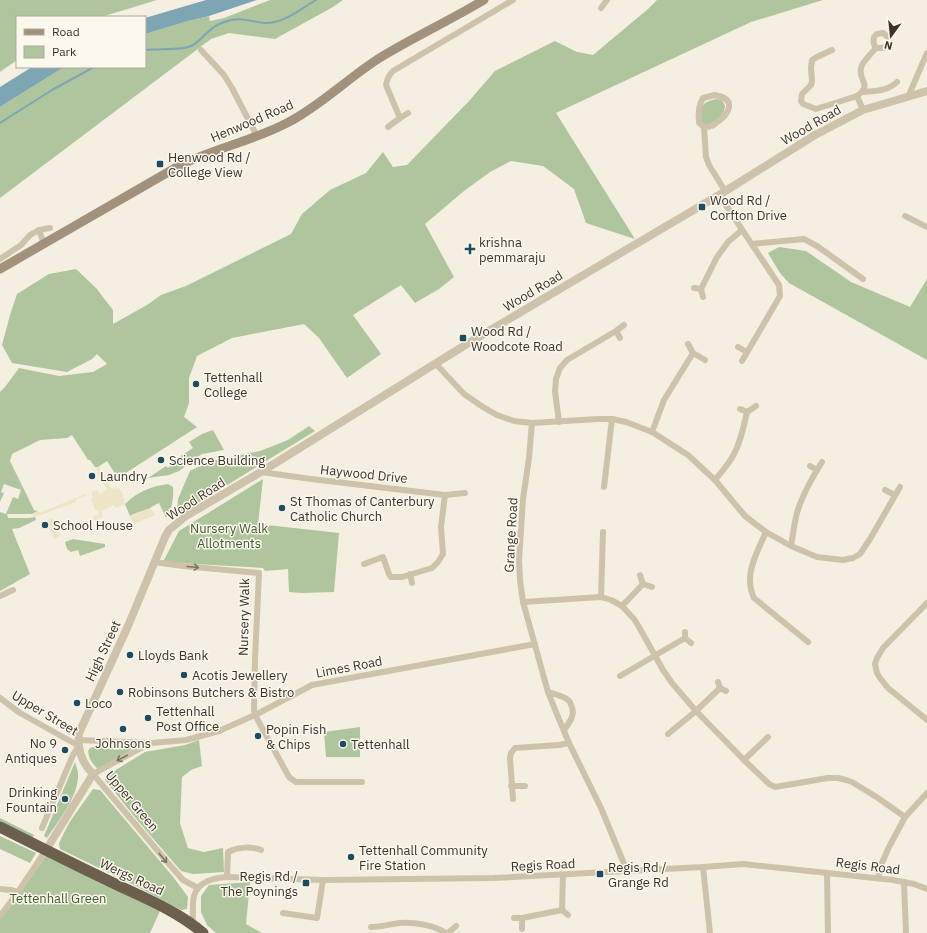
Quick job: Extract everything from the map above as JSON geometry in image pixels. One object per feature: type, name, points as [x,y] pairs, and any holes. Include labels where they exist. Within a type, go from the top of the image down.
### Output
[{"type":"highway","name":"Wergs Road","points":[[0,827],[166,908],[203,933]]},
{"type":"main road","name":"Henwood Road","points":[[0,269],[177,167],[200,156],[257,136],[298,117],[358,72],[397,48],[484,0]]},
{"type":"street","points":[[400,118],[386,85],[389,75],[393,71],[513,0]]},
{"type":"street","points":[[601,8],[607,0]]},
{"type":"street","points":[[863,92],[865,84],[860,72],[861,66],[876,48]]},
{"type":"street","points":[[201,50],[224,75],[257,136]]},
{"type":"street","points":[[832,50],[812,60],[811,85],[802,94],[801,101],[803,104],[816,109],[857,96],[863,92],[880,91],[893,87],[897,82]]},
{"type":"street","points":[[908,97],[927,53]]},
{"type":"street","name":"Wood Road","points":[[165,537],[169,530],[186,516],[261,472],[474,339],[722,193],[814,135],[863,110],[927,91]]},
{"type":"street","points":[[704,127],[712,126],[722,120],[728,111],[728,101],[723,97],[715,95],[709,96],[703,98],[700,102],[698,115],[699,123],[704,127],[706,157],[722,193],[742,230],[779,285],[780,296],[742,361]]},
{"type":"street","points":[[857,96],[863,110]]},
{"type":"street","points":[[388,128],[408,113]]},
{"type":"street","points":[[906,216],[927,226]]},
{"type":"street","points":[[0,259],[21,245],[30,235],[39,230],[50,228]]},
{"type":"street","points":[[39,230],[44,244]]},
{"type":"street","points":[[702,297],[701,289],[716,257],[728,242],[742,230]]},
{"type":"street","points":[[752,244],[804,240],[817,246],[863,279]]},
{"type":"street","points":[[694,288],[701,289]]},
{"type":"street","points":[[560,422],[555,391],[556,379],[560,368],[567,360],[624,325]]},
{"type":"street","points":[[616,331],[620,338]]},
{"type":"street","points":[[688,344],[693,353],[705,360]]},
{"type":"street","points":[[738,347],[747,352]]},
{"type":"street","points":[[652,432],[664,400],[693,353]]},
{"type":"street","points":[[436,364],[464,394],[483,407],[514,421],[532,424],[612,419],[626,422],[652,432],[688,455],[714,480],[745,516],[766,532],[791,546],[817,557],[843,560],[853,558],[860,554],[900,487]]},
{"type":"street","points":[[714,480],[731,460],[743,429],[747,412],[756,406]]},
{"type":"street","points":[[740,409],[747,412]]},
{"type":"street","points":[[604,487],[612,419]]},
{"type":"street","name":"Grange Road","points":[[532,424],[523,499],[519,561],[523,602],[548,692],[569,743],[601,808],[627,871]]},
{"type":"street","points":[[791,546],[800,503],[804,493],[822,462]]},
{"type":"street","points":[[810,466],[817,470]]},
{"type":"street","name":"Haywood Drive","points":[[261,472],[445,494],[465,493]]},
{"type":"street","points":[[885,490],[895,496]]},
{"type":"street","points":[[364,564],[383,557],[391,577],[402,577],[432,568],[438,562],[442,554],[441,527],[445,494]]},
{"type":"street","points":[[601,597],[603,532]]},
{"type":"street","points":[[766,532],[750,570],[750,590],[754,598],[808,642]]},
{"type":"street","name":"High Street","points":[[79,743],[79,733],[128,626],[165,537]]},
{"type":"street","name":"Nursery Walk","points":[[154,562],[259,573],[255,666],[255,715]]},
{"type":"street","points":[[410,574],[412,583]]},
{"type":"street","points":[[640,575],[643,584]]},
{"type":"street","points":[[622,606],[643,584]]},
{"type":"street","points":[[643,584],[652,587]]},
{"type":"street","points":[[0,596],[13,590]]},
{"type":"street","points":[[523,602],[601,597],[622,606],[634,618],[663,670],[672,683],[696,711],[769,784],[775,786],[828,778],[838,778],[852,782],[905,817]]},
{"type":"street","points":[[927,603],[883,648],[875,664],[877,673],[888,688],[927,720]]},
{"type":"street","points":[[802,637],[806,630]]},
{"type":"street","points":[[620,676],[655,656],[685,635],[691,643]]},
{"type":"street","name":"Limes Road","points":[[79,743],[186,740],[219,731],[255,715],[312,685],[535,644]]},
{"type":"street","points":[[668,734],[696,711],[721,687]]},
{"type":"street","points":[[548,692],[560,695],[569,701],[573,710],[570,721],[564,730]]},
{"type":"street","name":"Upper Street","points":[[0,698],[20,713],[79,743]]},
{"type":"street","points":[[255,715],[289,777],[296,782],[362,782]]},
{"type":"street","points":[[744,760],[768,737]]},
{"type":"street","name":"Limes Road","points":[[93,774],[152,742]]},
{"type":"street","points":[[79,743],[84,762],[93,774]]},
{"type":"street","points":[[42,828],[79,743]]},
{"type":"street","points":[[513,799],[510,758],[511,753],[515,748],[569,743]]},
{"type":"street","name":"Upper Green","points":[[46,850],[93,774],[170,866],[183,880],[198,888]]},
{"type":"street","points":[[511,786],[525,786]]},
{"type":"street","points":[[878,878],[881,865],[905,817],[927,793]]},
{"type":"street","points":[[227,877],[228,852],[233,849],[253,847],[261,850]]},
{"type":"street","points":[[0,916],[46,850]]},
{"type":"street","name":"Regis Road","points":[[198,888],[206,881],[227,877],[323,880],[494,878],[743,864],[878,878],[914,884],[927,889]]},
{"type":"street","points":[[703,867],[710,933]]},
{"type":"street","points":[[827,873],[828,933]]},
{"type":"street","points":[[562,910],[563,875]]},
{"type":"street","points":[[283,913],[317,918],[323,880]]},
{"type":"street","points":[[904,882],[906,933]]},
{"type":"street","points":[[193,925],[194,896],[198,888]]},
{"type":"street","points":[[0,889],[18,892]]},
{"type":"street","points":[[562,910],[568,915]]},
{"type":"street","points":[[514,918],[522,918],[562,910]]},
{"type":"street","points":[[522,918],[522,929]]},
{"type":"street","points":[[371,927],[379,930],[400,923],[413,924],[432,926],[447,933],[456,926]]},
{"type":"green space","points":[[0,0],[157,0],[104,16],[16,16],[16,61],[0,72]]},
{"type":"green space","points":[[270,0],[343,0],[275,39],[229,33],[211,39],[0,198],[0,107],[62,68],[146,68],[146,34],[209,16],[210,21],[224,18]]},
{"type":"green space","points":[[657,0],[823,0],[751,22],[556,113],[635,239],[586,223],[574,189],[543,166],[511,161],[490,172],[464,191],[425,224],[454,277],[439,289],[415,303],[401,285],[353,315],[381,354],[347,378],[319,338],[304,324],[232,338],[197,356],[189,378],[189,403],[184,417],[197,427],[118,478],[107,461],[98,467],[95,467],[90,460],[88,460],[72,435],[67,438],[40,440],[12,454],[10,461],[34,510],[38,511],[32,514],[7,514],[8,518],[35,517],[36,520],[19,528],[12,529],[30,574],[0,591],[0,512],[6,514],[13,497],[18,499],[21,490],[4,484],[1,492],[4,493],[0,502],[0,392],[19,368],[59,376],[93,372],[107,364],[97,354],[92,359],[67,372],[12,363],[2,345],[17,294],[49,274],[76,269],[96,288],[113,310],[113,324],[147,305],[161,295],[186,286],[291,234],[302,214],[330,190],[366,173],[383,152],[393,167],[407,165],[469,101],[495,71],[555,41],[577,52],[593,55]]},
{"type":"green space","points":[[716,99],[722,100],[725,106],[723,113],[720,117],[708,125],[702,123],[702,106],[707,102]]},
{"type":"green space","points":[[779,247],[806,251],[851,282],[910,307],[927,279],[927,360],[789,283],[780,273],[768,253]]},
{"type":"green space","points":[[309,426],[315,431],[177,516],[178,499],[190,471],[208,462],[260,451],[288,440]]},
{"type":"green space","points":[[213,430],[224,450],[202,454],[179,471],[169,475],[148,478],[166,466],[168,468],[177,461],[176,459],[193,448],[189,442],[202,434]]},
{"type":"green space","name":"Nursery Walk Allotments","points":[[263,479],[258,524],[339,533],[334,592],[289,592],[288,569],[265,571],[263,568],[163,562],[179,531]]},
{"type":"green space","points":[[168,484],[173,487],[173,495],[171,507],[166,518],[159,503],[151,508],[130,516],[125,504],[145,490]]},
{"type":"green space","points":[[73,539],[105,544],[105,547],[80,556],[78,550],[71,552],[67,549],[65,542]]},
{"type":"green space","name":"Tettenhall","points":[[360,727],[360,757],[326,757],[324,732]]},
{"type":"green space","points":[[199,740],[202,766],[191,770],[182,777],[180,823],[188,848],[204,852],[223,848],[224,872],[193,874],[181,871],[105,780],[106,776],[145,752],[185,745]]},
{"type":"green space","points":[[97,746],[134,746],[126,754],[98,769],[91,761],[88,751],[90,748]]},
{"type":"green space","points":[[75,762],[78,774],[75,791],[67,808],[47,838],[44,836]]},
{"type":"green space","points":[[93,789],[100,790],[174,878],[188,897],[187,909],[181,910],[60,849],[60,841],[69,823]]},
{"type":"green space","points":[[0,818],[34,835],[31,840],[0,825]]},
{"type":"green space","points":[[0,836],[36,853],[30,863],[0,849]]},
{"type":"green space","name":"Tettenhall Green","points":[[47,854],[160,911],[150,933],[0,933],[0,918],[23,889]]},
{"type":"green space","points":[[250,882],[246,924],[262,933],[216,933],[207,925],[201,912],[201,896],[209,885]]},
{"type":"shaded area","points":[[95,467],[98,467],[112,489],[116,487],[117,489],[119,488],[123,494],[125,504],[116,508],[114,505],[101,511],[103,517],[95,521],[93,517],[99,514],[97,510],[95,510],[91,499],[93,498],[91,492],[97,490],[100,494],[107,489],[97,474],[98,472]]},
{"type":"shaded area","points":[[85,494],[86,496],[76,499],[76,502],[35,517],[32,514],[38,511],[40,513]]},
{"type":"shaded area","points":[[151,508],[155,515],[134,524],[130,516]]},
{"type":"shaded area","points":[[52,518],[60,536],[54,539],[46,521]]},
{"type":"water","points":[[206,0],[257,0],[209,16],[146,34],[146,18]]},
{"type":"water","points":[[30,68],[62,68],[0,107],[0,87]]},
{"type":"waterway","points":[[146,50],[186,48],[194,45],[214,27],[235,19],[264,23],[271,23],[285,19],[316,0]]},
{"type":"waterway","points":[[0,123],[52,90],[92,68]]},
{"type":"place","name":"Henwood Rd / College View","points":[[160,164]]},
{"type":"place","name":"Wood Rd / Corfton Drive","points":[[702,207]]},
{"type":"place","name":"krishna pemmaraju","points":[[470,249]]},
{"type":"place","name":"Wood Rd / Woodcote Road","points":[[463,338]]},
{"type":"place","name":"Tettenhall College","points":[[196,384]]},
{"type":"place","name":"Science Building","points":[[161,460]]},
{"type":"place","name":"Laundry","points":[[92,476]]},
{"type":"place","name":"St Thomas of Canterbury Catholic Church","points":[[282,508]]},
{"type":"place","name":"School House","points":[[45,525]]},
{"type":"place","name":"Lloyds Bank","points":[[130,655]]},
{"type":"place","name":"Acotis Jewellery","points":[[184,675]]},
{"type":"place","name":"Robinsons Butchers & Bistro","points":[[120,692]]},
{"type":"place","name":"Loco","points":[[77,703]]},
{"type":"place","name":"Tettenhall Post Office","points":[[148,718]]},
{"type":"place","name":"Johnsons","points":[[123,729]]},
{"type":"place","name":"Popin Fish & Chips","points":[[258,736]]},
{"type":"place","name":"Tettenhall","points":[[343,744]]},
{"type":"place","name":"No 9 Antiques","points":[[65,750]]},
{"type":"place","name":"Drinking Fountain","points":[[65,799]]},
{"type":"place","name":"Tettenhall Community Fire Station","points":[[351,857]]},
{"type":"place","name":"Regis Rd / Grange Rd","points":[[600,874]]},
{"type":"place","name":"Regis Rd / The Poynings","points":[[306,883]]}]
